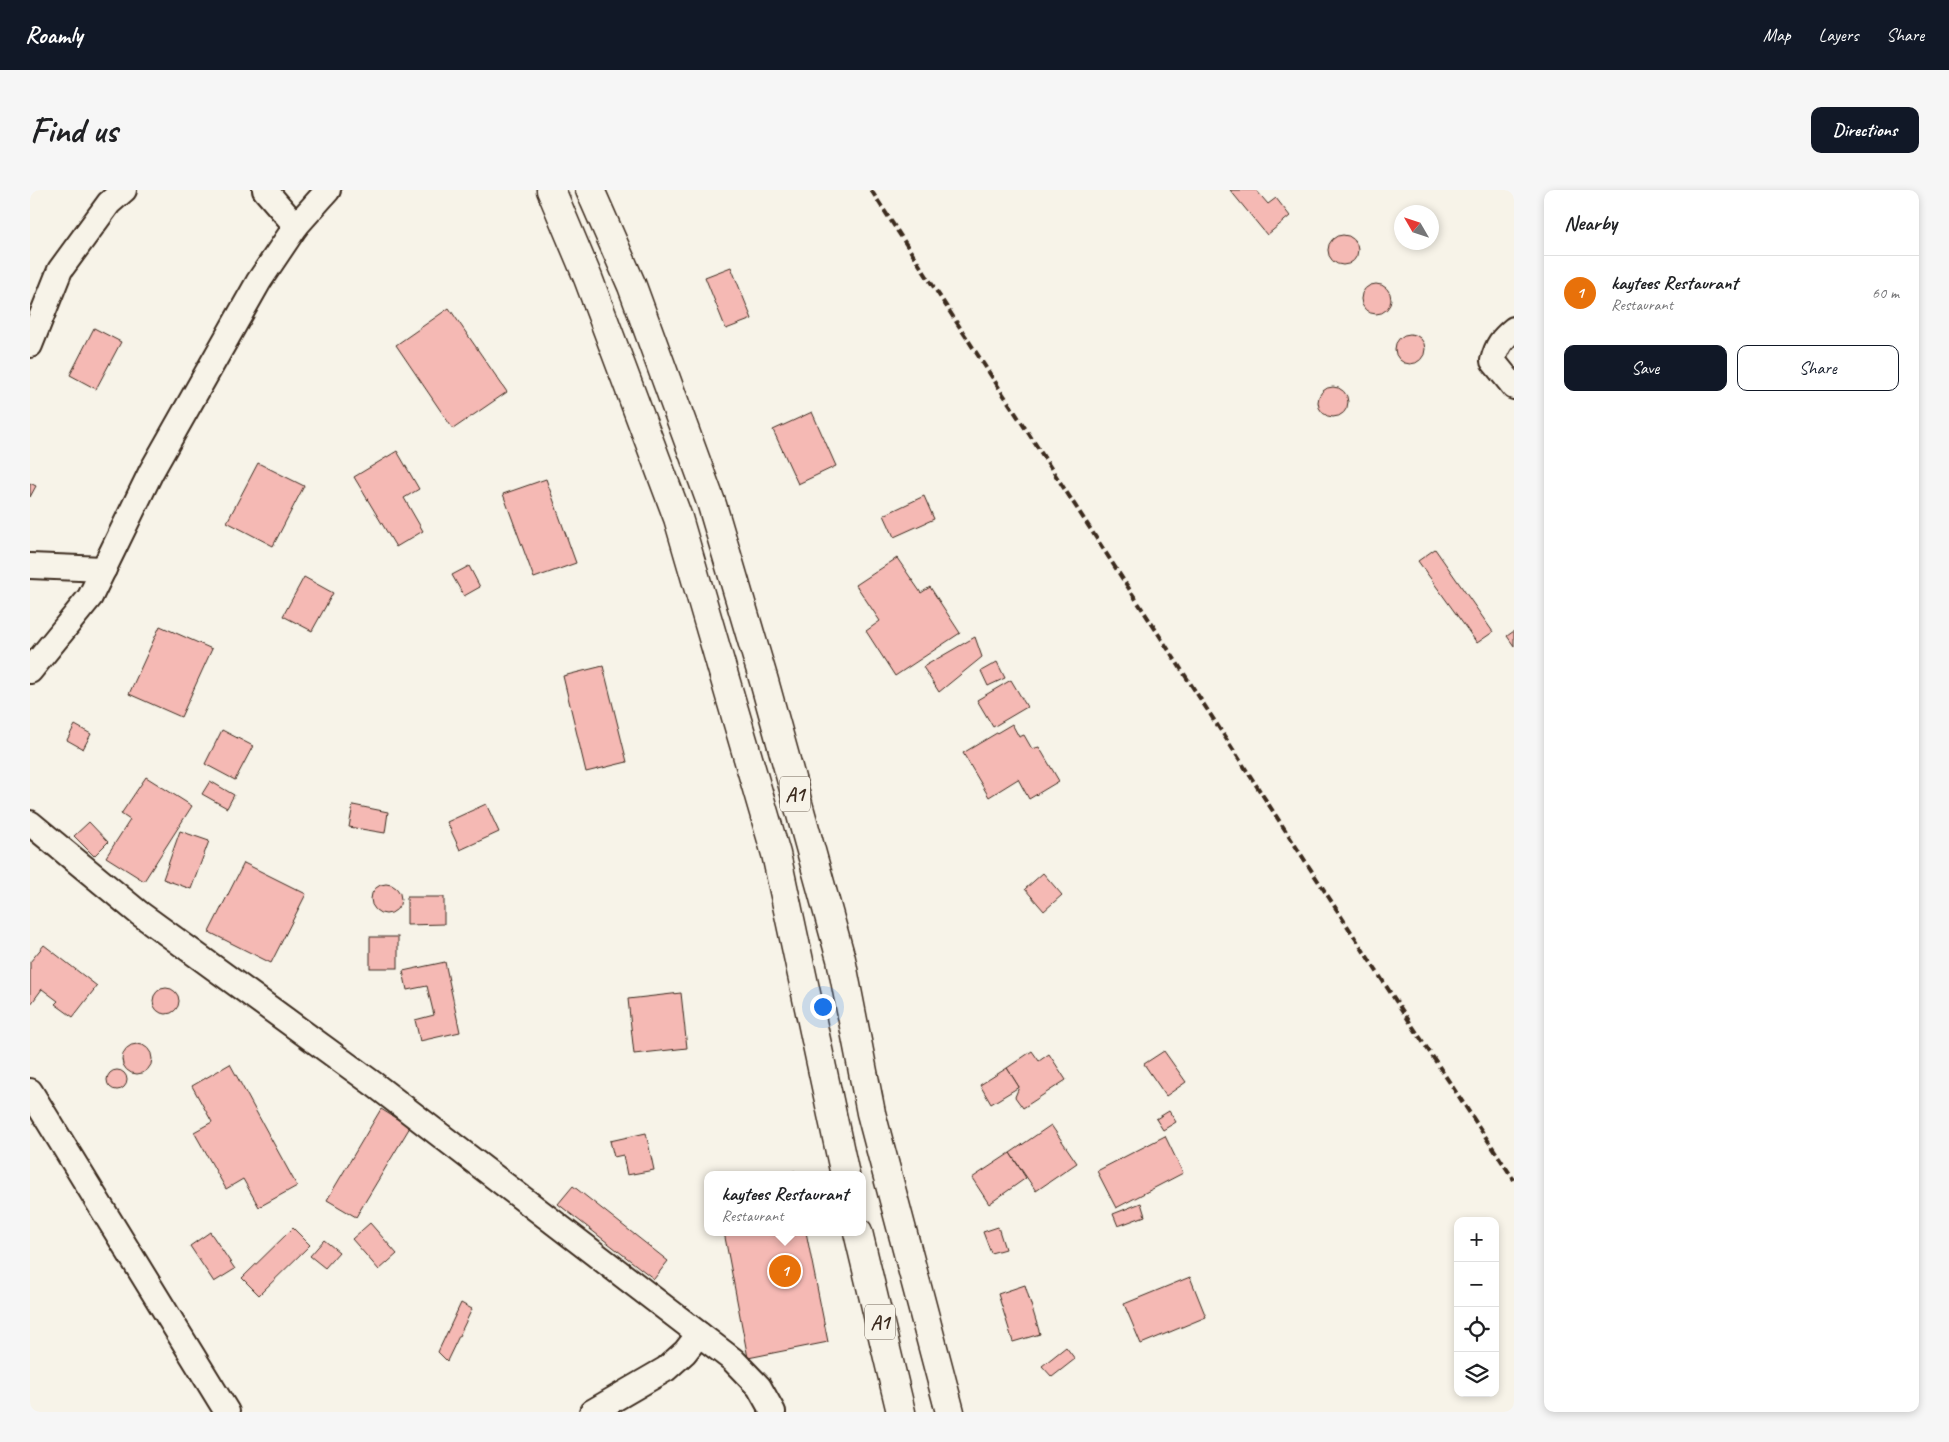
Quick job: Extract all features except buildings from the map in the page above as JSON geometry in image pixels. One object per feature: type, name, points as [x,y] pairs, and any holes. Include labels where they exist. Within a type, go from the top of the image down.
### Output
[{"type":"highway","name":"A1","points":[[551,190],[588,278],[678,518],[776,854],[844,1171]]},
{"type":"highway","name":"A1","points":[[590,190],[632,286],[712,504],[762,672],[841,959],[871,1113],[950,1412]]},
{"type":"highway","name":"A1","points":[[859,1236],[901,1412]]},
{"type":"street","points":[[30,345],[60,270],[110,203],[124,190]]},
{"type":"street","points":[[265,190],[296,226]]},
{"type":"street","points":[[30,670],[90,597],[151,472],[259,281],[296,226],[328,190]]},
{"type":"street","points":[[1514,329],[1501,339],[1493,360],[1514,387]]},
{"type":"street","points":[[30,566],[104,569]]},
{"type":"street","points":[[30,823],[139,913],[375,1085],[734,1360],[759,1387],[773,1412]]},
{"type":"street","points":[[30,1091],[227,1412]]},
{"type":"street","points":[[592,1412],[666,1369],[699,1334]]},
{"type":"railway","points":[[871,190],[1390,992],[1514,1180]]},
{"type":"place","name":"kaytees Restaurant","points":[[785,1271]]}]
